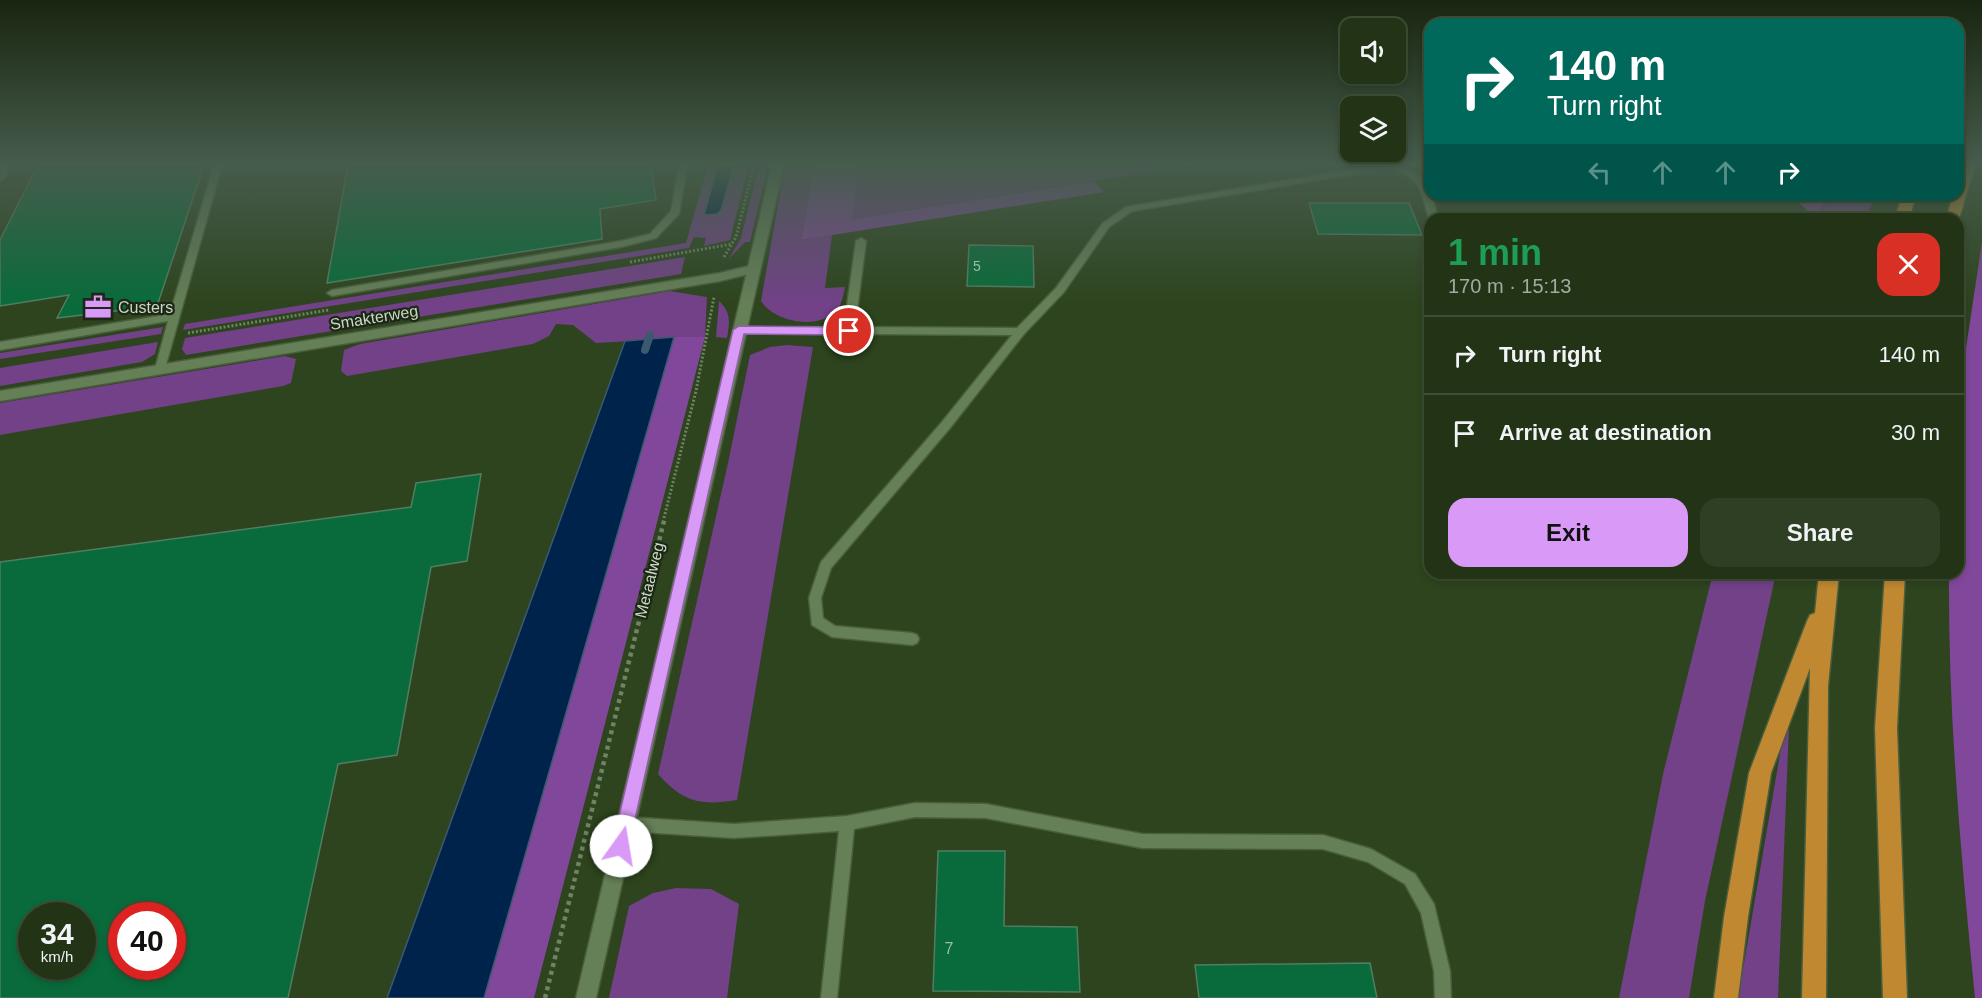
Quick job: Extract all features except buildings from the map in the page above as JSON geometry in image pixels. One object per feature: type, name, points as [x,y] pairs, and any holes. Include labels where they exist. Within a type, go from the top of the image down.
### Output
[{"type":"highway","points":[[1814,998],[1818,686],[1828,579]]},
{"type":"highway","points":[[1895,579],[1886,728],[1895,998]]},
{"type":"highway","points":[[1726,998],[1736,917],[1760,773],[1824,603]]},
{"type":"street","name":"Metaalweg","points":[[586,998],[767,212]]},
{"type":"street","name":"Smakterweg","points":[[0,396],[720,277],[753,269]]},
{"type":"lane","points":[[160,369],[205,212]]},
{"type":"lane","points":[[332,293],[621,244],[653,236],[675,212]]},
{"type":"lane","points":[[912,639],[832,631],[817,621],[814,598],[825,566],[946,425],[1020,332],[1060,290],[1106,225],[1125,212]]},
{"type":"lane","points":[[849,331],[861,241]]},
{"type":"lane","points":[[0,346],[174,317]]},
{"type":"lane","points":[[739,330],[1020,332]]},
{"type":"lane","points":[[626,824],[734,831],[847,823],[915,810],[986,811],[1143,841],[1323,842],[1371,856],[1410,879],[1428,910],[1442,971],[1443,998]]},
{"type":"lane","points":[[829,998],[847,823]]},
{"type":"path","name":"Metaalweg","points":[[545,998],[696,391],[725,253],[736,237],[742,212]]},
{"type":"shaded area","points":[[695,212],[706,212],[705,215],[716,212],[737,212],[730,240],[704,246],[706,238],[694,237],[689,248],[183,330],[185,324],[686,243]]},
{"type":"shaded area","points":[[748,212],[757,212],[750,242],[745,242],[728,260],[741,238]]},
{"type":"shaded area","points":[[777,212],[806,212],[801,240],[832,235],[825,288],[845,287],[837,310],[829,317],[819,320],[797,321],[776,314],[761,301]]},
{"type":"shaded area","points":[[806,212],[853,212],[852,219],[899,212],[980,212],[801,240]]},
{"type":"shaded area","points":[[852,212],[898,212],[851,219]]},
{"type":"shaded area","points":[[1820,212],[1868,212],[1868,213]]},
{"type":"shaded area","points":[[1982,242],[1982,998],[1975,998],[1960,839],[1949,626],[1949,579],[1964,579],[1964,361]]},
{"type":"shaded area","points":[[685,257],[681,274],[186,355],[182,349],[185,338]]},
{"type":"shaded area","points":[[670,291],[707,297],[705,337],[596,343],[573,325],[556,324],[549,336],[533,344],[347,376],[341,371],[344,350],[360,344]]},
{"type":"shaded area","points":[[719,301],[726,309],[729,318],[727,338],[716,337]]},
{"type":"shaded area","points":[[163,327],[161,334],[0,359],[0,353]]},
{"type":"shaded area","points":[[674,337],[705,337],[534,998],[484,998]]},
{"type":"shaded area","points":[[158,342],[155,354],[142,362],[0,386],[0,368]]},
{"type":"shaded area","points":[[787,345],[813,347],[737,800],[702,802],[676,791],[658,774],[750,355],[770,347]]},
{"type":"shaded area","points":[[285,356],[296,359],[291,383],[283,386],[0,435],[0,403]]},
{"type":"shaded area","points":[[1712,579],[1775,579],[1705,901],[1689,998],[1619,998],[1663,774]]},
{"type":"shaded area","points":[[1785,725],[1789,727],[1778,998],[1738,998]]},
{"type":"shaded area","points":[[676,888],[711,889],[739,904],[727,998],[609,998],[629,906],[653,893]]},
{"type":"water","points":[[705,212],[719,212],[717,214],[704,215]]},
{"type":"water","points":[[674,337],[484,998],[387,998],[625,341]]},
{"type":"waterway","points":[[645,350],[650,335]]},
{"type":"place","name":"Custers","points":[[98,307]]},
{"type":"route","points":[[621,846],[739,330],[849,331]]}]
